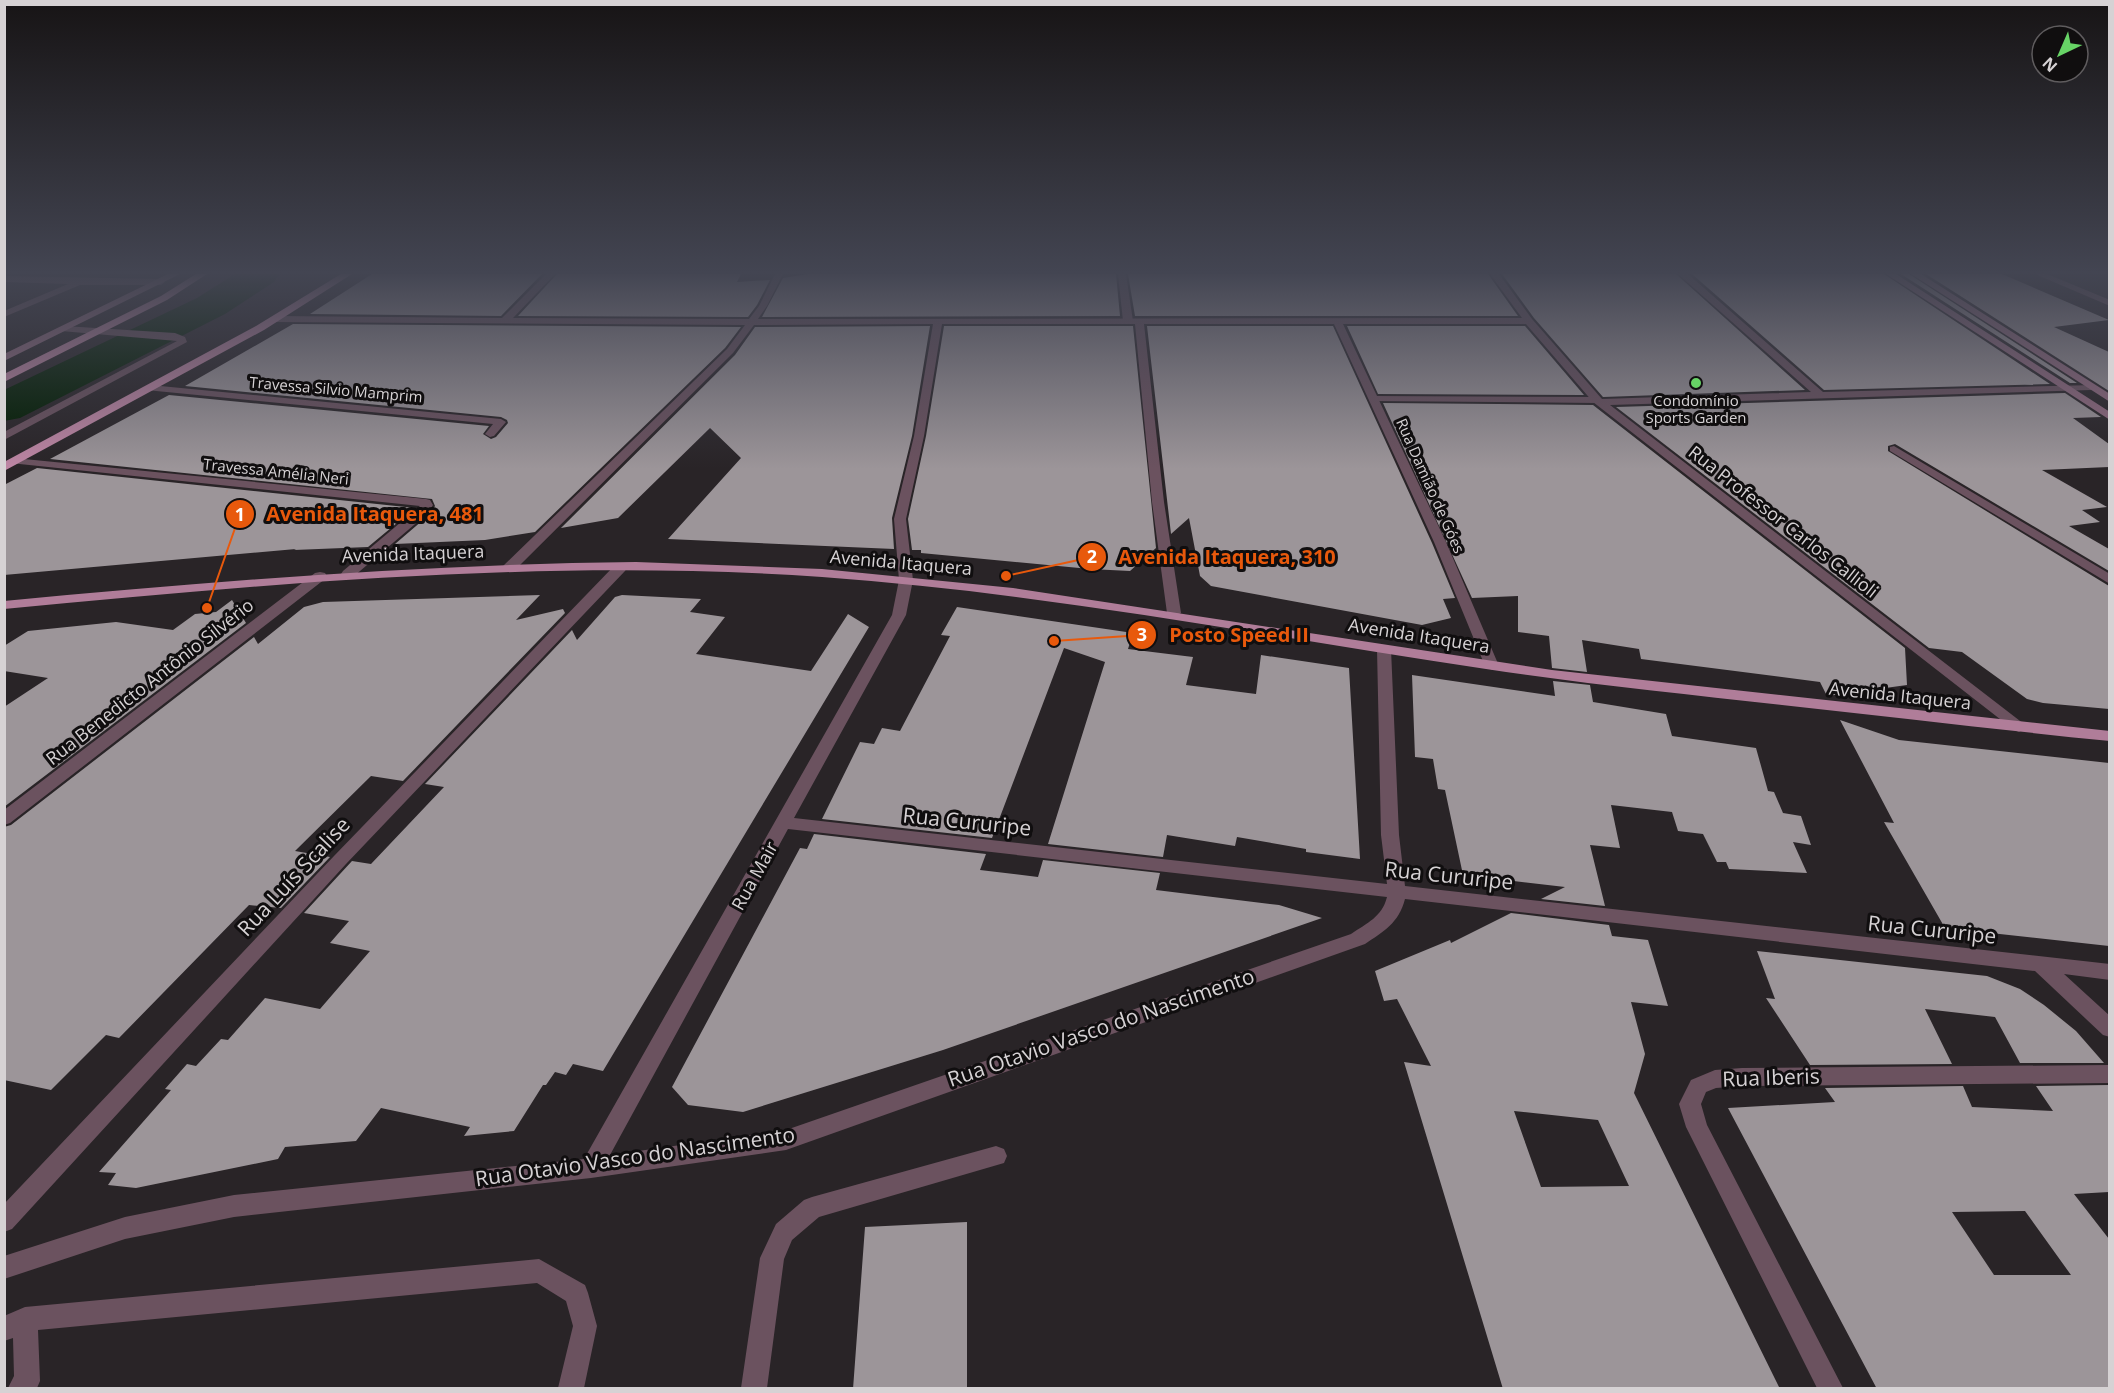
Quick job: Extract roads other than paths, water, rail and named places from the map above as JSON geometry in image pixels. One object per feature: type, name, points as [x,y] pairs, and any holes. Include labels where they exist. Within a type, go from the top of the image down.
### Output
[{"type":"highway","points":[[4,379],[85,339]]},
{"type":"highway","points":[[9,464],[239,339]]},
{"type":"main road","points":[[4,358],[43,339]]},
{"type":"main road","points":[[1990,339],[2109,417]]},
{"type":"main road","points":[[2016,339],[2109,399]]},
{"type":"main road","name":"Avenida Itaquera","points":[[4,604],[348,574],[509,568],[726,568],[906,580],[1174,614],[1492,666],[2109,736]]},
{"type":"street","points":[[4,437],[172,350],[182,342],[182,339]]},
{"type":"street","points":[[509,568],[730,351],[739,339]]},
{"type":"street","name":"Rua Mair","points":[[591,1168],[899,615],[906,580],[900,519],[919,436],[935,339]]},
{"type":"street","points":[[1136,339],[1174,614]]},
{"type":"street","name":"Rua Damião de Góes","points":[[1346,339],[1440,542],[1492,666]]},
{"type":"street","name":"Rua Professor Carlos Callioli","points":[[1545,339],[1599,401],[2019,727]]},
{"type":"street","points":[[1756,339],[1821,396]]},
{"type":"street","points":[[1374,399],[1599,401],[2091,387]]},
{"type":"street","name":"Travessa Silvio Mamprim","points":[[150,388],[501,422],[490,434]]},
{"type":"street","points":[[1894,449],[2109,580]]},
{"type":"street","name":"Travessa Amélia Neri","points":[[9,464],[415,501],[428,505],[348,574]]},
{"type":"street","name":"Rua Luís Scalise","points":[[4,1221],[332,869],[620,568]]},
{"type":"street","name":"Rua Benedicto Antônio Silvério","points":[[4,819],[320,576]]},
{"type":"street","points":[[1384,648],[1390,835],[1397,893]]},
{"type":"street","name":"Rua Cururipe","points":[[784,824],[2109,972]]},
{"type":"street","name":"Rua Otavio Vasco do Nascimento","points":[[4,1268],[125,1228],[234,1206],[591,1168],[786,1140],[840,1119],[1358,939],[1385,921],[1393,910],[1397,893]]},
{"type":"street","points":[[2041,965],[2109,1029]]},
{"type":"street","name":"Rua Iberis","points":[[1830,1389],[1697,1127],[1690,1104],[1698,1086],[1714,1079],[1742,1077],[2109,1074]]},
{"type":"street","points":[[754,1389],[772,1258],[784,1232],[812,1208],[996,1156]]},
{"type":"street","points":[[21,1389],[27,1381],[15,1324],[538,1271],[576,1293],[585,1326],[571,1389]]},
{"type":"waterway","points":[[4,408],[144,339]]},
{"type":"place","name":"Condomínio Sports Garden","points":[[1696,383]]},
{"type":"place","name":"Avenida Itaquera, 310","points":[[1006,576]]},
{"type":"place","name":"Avenida Itaquera, 481","points":[[207,608]]},
{"type":"place","name":"Posto Speed II","points":[[1054,641]]}]
